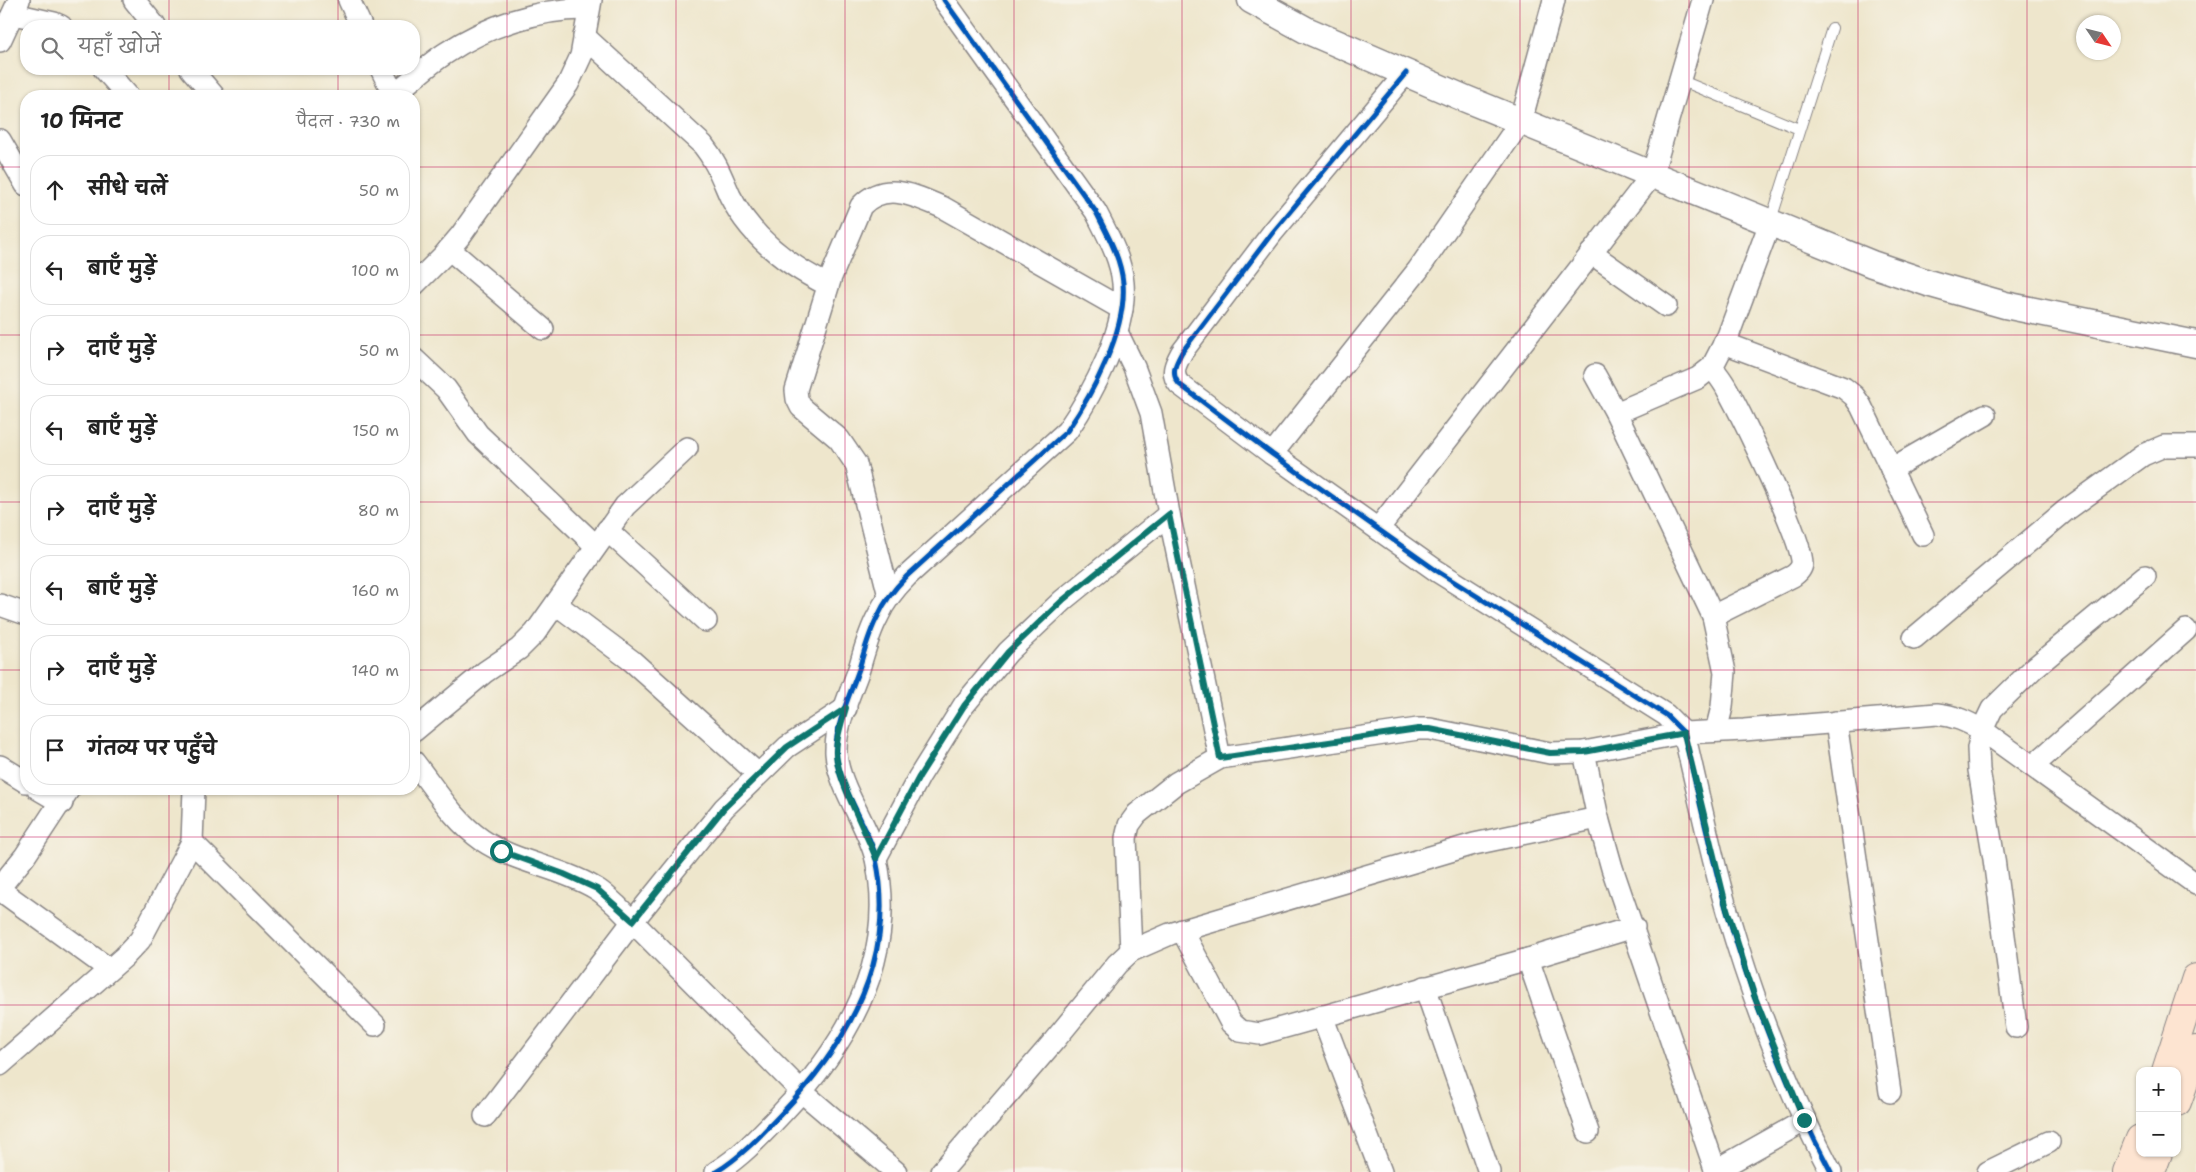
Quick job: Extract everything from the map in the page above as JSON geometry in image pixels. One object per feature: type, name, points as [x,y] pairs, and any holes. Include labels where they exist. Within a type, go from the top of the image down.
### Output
[{"type":"main road","points":[[2167,1067],[2196,978]]},
{"type":"main road","points":[[2181,1091],[2196,1050]]},
{"type":"main road","points":[[2127,1172],[2136,1149]]},
{"type":"main road","points":[[2151,1172],[2157,1157]]},
{"type":"street","points":[[134,0],[150,20]]},
{"type":"street","points":[[349,0],[358,20]]},
{"type":"street","points":[[716,1172],[731,1163],[762,1135],[802,1092],[840,1040],[859,1006],[873,968],[880,935],[881,908],[876,858],[847,788],[836,753],[838,735],[846,708],[877,617],[889,596],[907,576],[1067,431],[1084,406],[1118,332],[1122,309],[1123,283],[1112,244],[1096,212],[944,0]]},
{"type":"street","points":[[1251,0],[1306,30],[1406,73],[1872,264],[1996,302],[2196,344]]},
{"type":"street","points":[[1272,454],[1418,270],[1520,121],[1554,0]]},
{"type":"street","points":[[1378,529],[1652,175],[1703,0]]},
{"type":"street","points":[[420,74],[445,53],[472,38],[513,22],[555,10],[590,5],[581,56],[568,84],[482,206],[449,249],[420,279]]},
{"type":"street","points":[[0,41],[16,7],[47,20]]},
{"type":"street","points":[[584,36],[703,145],[715,162],[738,208],[763,241],[776,254],[828,285]]},
{"type":"street","points":[[1406,73],[1274,232],[1182,352],[1176,362],[1175,379],[1179,384],[1272,454],[1436,571],[1666,715],[1684,733],[1727,909],[1754,995],[1804,1120],[1831,1172]]},
{"type":"street","points":[[109,75],[123,90]]},
{"type":"street","points":[[196,75],[209,90]]},
{"type":"street","points":[[384,75],[390,90]]},
{"type":"street","points":[[400,90],[418,75]]},
{"type":"street","points":[[0,140],[20,174]]},
{"type":"street","points":[[889,596],[856,464],[848,450],[839,440],[810,416],[797,399],[798,381],[828,285],[861,206],[877,194],[886,191],[914,195],[942,207],[1122,309]]},
{"type":"street","points":[[1616,413],[1698,378],[1712,367],[1724,343],[1770,223]]},
{"type":"street","points":[[449,249],[543,329]]},
{"type":"street","points":[[1591,253],[1666,306]]},
{"type":"street","points":[[1118,332],[1134,367],[1151,413],[1169,514],[1220,758]]},
{"type":"street","points":[[1724,343],[1828,381],[1850,392],[1860,406],[1923,536]]},
{"type":"street","points":[[420,365],[446,390],[468,422],[487,444],[706,621]]},
{"type":"street","points":[[1712,367],[1727,389],[1789,519],[1802,556],[1802,564],[1799,571],[1793,576],[1713,616]]},
{"type":"street","points":[[1595,375],[1616,413],[1713,616],[1725,672],[1722,706],[1716,731]]},
{"type":"street","points":[[1891,469],[1985,415]]},
{"type":"street","points":[[1914,638],[2065,510],[2143,455],[2164,446],[2196,446]]},
{"type":"street","points":[[420,726],[485,672],[519,650],[535,633],[625,506],[687,448]]},
{"type":"street","points":[[876,858],[919,777],[964,706],[1008,652],[1063,600],[1169,514]]},
{"type":"street","points":[[2016,1027],[1994,859],[1979,770],[1978,748],[1982,730],[1992,709],[2034,668],[2145,576]]},
{"type":"street","points":[[556,604],[632,661],[758,774]]},
{"type":"street","points":[[0,605],[20,612]]},
{"type":"street","points":[[2033,766],[2186,630]]},
{"type":"street","points":[[485,1116],[633,921],[724,808],[787,747],[846,708]]},
{"type":"street","points":[[1131,951],[1126,838],[1129,825],[1137,814],[1176,783],[1220,758],[1418,729],[1430,729],[1536,752],[1550,753],[1584,752],[1684,733],[1937,714],[1961,718],[1982,730],[2033,766],[2196,884]]},
{"type":"street","points":[[1836,722],[1890,1092]]},
{"type":"street","points":[[1584,752],[1598,818],[1612,868],[1716,1171],[1804,1120]]},
{"type":"street","points":[[0,766],[20,778]]},
{"type":"street","points":[[420,770],[464,827],[482,840],[501,851],[564,874],[597,889],[633,921],[802,1092],[896,1172]]},
{"type":"street","points":[[0,1065],[124,957],[140,940],[192,842],[194,795]]},
{"type":"street","points":[[66,796],[0,889],[109,969]]},
{"type":"street","points":[[940,1172],[1048,1048],[1117,964],[1131,951],[1182,930],[1474,844],[1598,818]]},
{"type":"street","points":[[192,842],[375,1025]]},
{"type":"street","points":[[1182,930],[1231,1023],[1240,1031],[1260,1034],[1528,960],[1634,928]]},
{"type":"street","points":[[1528,960],[1588,1132]]},
{"type":"street","points":[[1425,987],[1487,1171]]},
{"type":"street","points":[[1322,1016],[1382,1172]]},
{"type":"street","points":[[1988,1172],[2049,1142]]},
{"type":"lane","points":[[1770,223],[1832,28]]},
{"type":"lane","points":[[1680,80],[1799,129]]},
{"type":"cycle path","points":[[716,1172],[742,1153],[766,1130],[805,1087],[827,1059],[846,1029],[862,998],[873,965],[880,931],[881,896],[876,859],[867,833],[842,779],[838,766],[836,742],[840,721],[875,622],[887,599],[907,576],[1067,431],[1097,380],[1120,321],[1123,301],[1122,274],[1113,246],[1096,212],[944,0]]},
{"type":"cycle path","points":[[1406,73],[1273,232],[1182,352],[1174,372],[1176,380],[1272,454],[1437,571],[1666,715],[1684,733],[1721,889],[1748,978],[1786,1077],[1831,1172]]},
{"type":"route","points":[[501,851],[582,881],[597,889],[633,921],[724,808],[787,747],[846,708],[838,735],[836,753],[839,767],[876,858],[919,777],[964,706],[1008,652],[1063,600],[1169,514],[1220,758],[1418,729],[1430,729],[1550,753],[1584,752],[1684,733],[1727,909],[1754,995],[1804,1120]]}]
